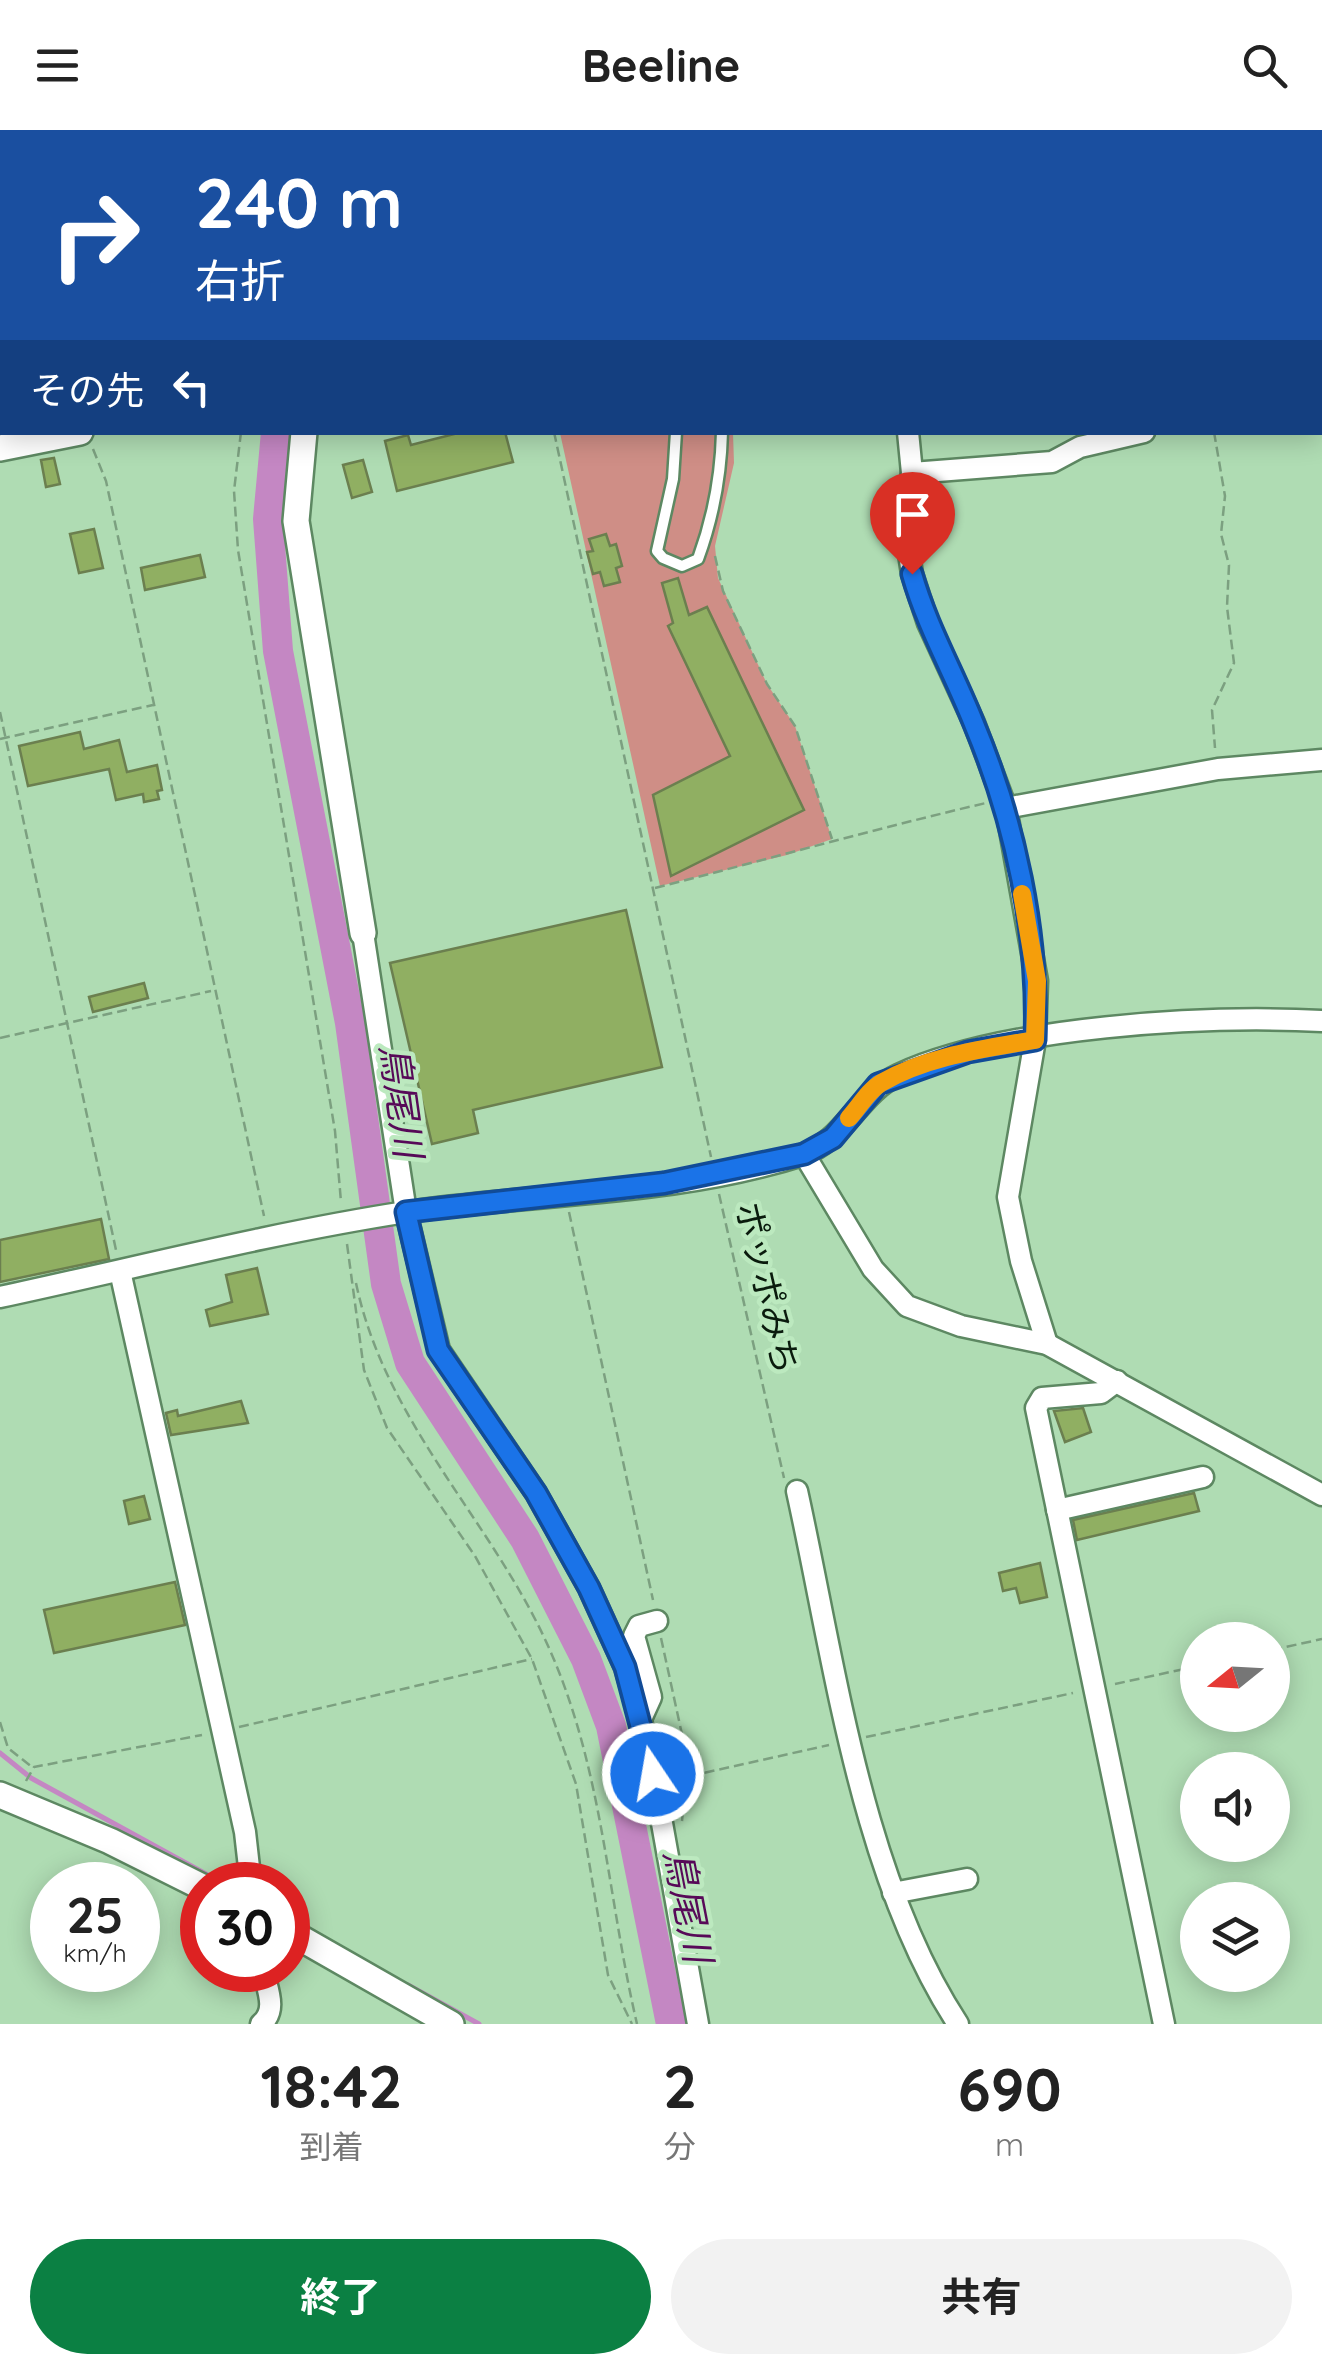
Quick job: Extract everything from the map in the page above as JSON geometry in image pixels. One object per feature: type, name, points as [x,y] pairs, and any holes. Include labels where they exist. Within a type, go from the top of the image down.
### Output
[{"type":"street","points":[[304,435],[296,486],[298,540],[364,933],[402,1213],[438,1350],[536,1493],[580,1572],[625,1667],[642,1719],[698,2024]]},
{"type":"street","points":[[908,435],[912,473],[905,527],[912,574],[1004,804],[1037,981],[1035,1040],[1008,1197],[1021,1261],[1047,1344]]},
{"type":"street","points":[[912,473],[1052,462],[1080,448],[1132,435]]},
{"type":"street","points":[[0,448],[86,438]]},
{"type":"street","points":[[1004,804],[1218,769],[1322,760]]},
{"type":"street","points":[[0,1297],[352,1221],[715,1174],[804,1154],[833,1138],[878,1084],[968,1052],[1144,1024],[1322,1021]]},
{"type":"street","points":[[804,1154],[873,1269],[907,1306],[961,1326],[1047,1344],[1322,1495]]},
{"type":"street","points":[[120,1272],[249,1862]]},
{"type":"street","points":[[1117,1381],[1101,1393],[1042,1398],[1037,1402],[1164,2024]]},
{"type":"street","points":[[1057,1510],[1203,1477]]},
{"type":"street","points":[[790,1484],[893,1892],[922,1963],[958,2024]]},
{"type":"street","points":[[642,1719],[651,1697],[634,1636],[639,1626],[657,1622]]},
{"type":"street","points":[[8,1798],[180,1877]]},
{"type":"street","points":[[893,1892],[967,1879]]},
{"type":"street","points":[[310,1944],[451,2024]]},
{"type":"street","points":[[261,2024],[270,2012],[274,2014]]},
{"type":"lane","points":[[676,435],[673,479],[657,551],[672,563],[689,566],[698,559],[708,530],[720,470],[722,435]]},
{"type":"path","name":"ポッポみち","points":[[555,435],[715,1174],[790,1484]]},
{"type":"path","points":[[1215,435],[1225,496],[1221,534],[1229,564],[1226,607],[1234,652],[1231,670],[1212,710],[1218,769]]},
{"type":"path","points":[[86,438],[106,481],[269,1238]]},
{"type":"path","points":[[714,546],[722,591],[767,684],[796,726],[832,838]]},
{"type":"path","points":[[3,738],[153,706]]},
{"type":"path","points":[[0,712],[70,1023],[120,1272]]},
{"type":"path","points":[[653,888],[788,855],[832,838],[1004,804]]},
{"type":"path","points":[[0,1038],[213,990]]},
{"type":"path","points":[[354,1273],[362,1314],[400,1406],[502,1555],[574,1707],[594,1775],[637,2024]]},
{"type":"path","points":[[1290,1646],[1322,1639]]},
{"type":"path","points":[[0,1722],[8,1748],[22,1763],[34,1768],[219,1731],[532,1659]]},
{"type":"path","points":[[689,1777],[1180,1670]]},
{"type":"path","points":[[8,1798],[34,1768]]},
{"type":"shaded area","points":[[560,435],[733,435],[734,463],[715,546],[718,578],[767,684],[795,726],[832,839],[787,855],[660,886]]},
{"type":"building","points":[[408,435],[411,445],[450,435],[506,435],[513,462],[397,491],[385,441]]},
{"type":"building","points":[[54,458],[60,484],[46,487],[41,460]]},
{"type":"building","points":[[363,460],[372,492],[352,498],[343,465]]},
{"type":"building","points":[[94,529],[103,568],[79,573],[70,534]]},
{"type":"building","points":[[606,534],[610,546],[616,544],[622,566],[616,568],[620,582],[604,586],[600,572],[593,574],[587,552],[593,551],[589,539]]},
{"type":"building","points":[[200,555],[205,577],[145,590],[141,568]]},
{"type":"building","points":[[678,578],[689,615],[707,607],[804,810],[671,876],[653,795],[730,756],[668,626],[673,623],[662,583]]},
{"type":"building","points":[[80,732],[84,749],[119,740],[127,772],[157,765],[162,790],[157,791],[159,799],[144,802],[143,794],[116,800],[109,769],[28,786],[19,746]]},
{"type":"building","points":[[626,910],[662,1067],[473,1110],[478,1133],[432,1144],[390,963]]},
{"type":"building","points":[[144,983],[148,998],[93,1012],[89,997]]},
{"type":"building","points":[[101,1219],[109,1259],[0,1282],[0,1240]]},
{"type":"building","points":[[257,1268],[268,1314],[210,1326],[206,1310],[232,1302],[226,1275]]},
{"type":"building","points":[[241,1401],[248,1423],[171,1435],[166,1413],[177,1410],[178,1416]]},
{"type":"building","points":[[1083,1408],[1091,1432],[1065,1442],[1054,1411]]},
{"type":"building","points":[[1194,1493],[1199,1511],[1077,1540],[1073,1520]]},
{"type":"building","points":[[144,1496],[150,1519],[129,1524],[124,1501]]},
{"type":"building","points":[[1040,1563],[1047,1597],[1020,1603],[1016,1588],[1003,1591],[999,1573]]},
{"type":"building","points":[[175,1582],[185,1625],[54,1653],[44,1610]]},
{"type":"waterway","name":"鳥尾川","points":[[276,435],[268,519],[278,651],[350,1023],[386,1284],[410,1363],[525,1539],[586,1659],[611,1726],[671,2024]]},
{"type":"waterway","points":[[0,1753],[31,1778],[184,1862]]},
{"type":"waterway","points":[[408,1985],[479,2024]]},
{"type":"slow traffic","points":[[849,1118],[878,1084],[912,1068],[968,1052],[1035,1040],[1037,981],[1022,894]]},
{"type":"route","points":[[653,1774],[639,1708],[625,1667],[589,1588],[536,1493],[473,1407],[438,1350],[406,1212],[664,1183],[804,1154],[833,1138],[878,1084],[912,1068],[968,1052],[1035,1040],[1037,981],[1006,808],[974,723],[928,623],[912,574]]}]
